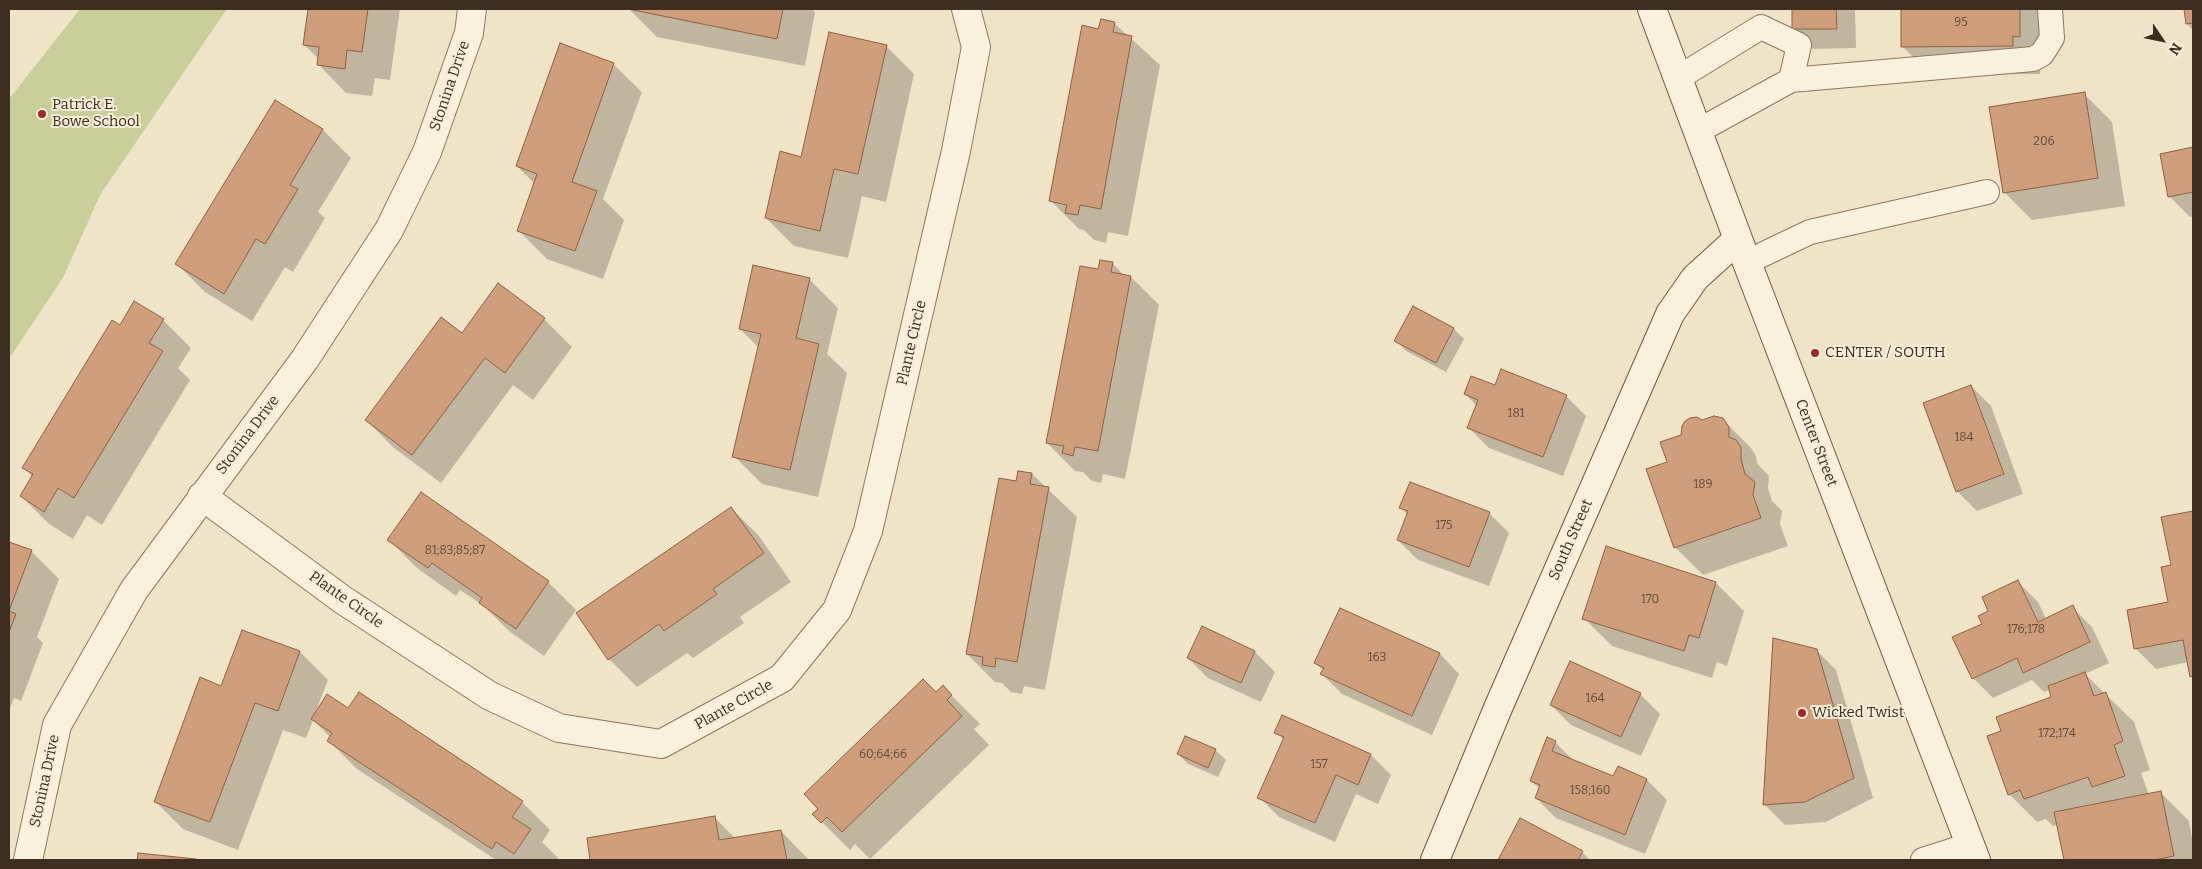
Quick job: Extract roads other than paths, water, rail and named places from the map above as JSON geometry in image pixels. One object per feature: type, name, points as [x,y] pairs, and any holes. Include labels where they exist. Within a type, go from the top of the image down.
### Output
[{"type":"street","name":"Stonina Drive","points":[[28,860],[57,725],[134,590],[305,359],[389,230],[427,152],[469,33],[472,9]]},
{"type":"street","name":"Plante Circle","points":[[202,496],[342,600],[490,696],[559,728],[662,744],[782,678],[837,610],[868,531],[956,151],[976,48],[966,9]]},
{"type":"street","name":"Center Street","points":[[1656,14],[1742,250],[1973,853]]},
{"type":"street","name":"South Street","points":[[1435,860],[1498,708],[1670,314],[1695,278],[1742,250]]},
{"type":"lane","points":[[1698,131],[1791,80],[2033,59],[2042,54],[2052,38],[2050,9]]},
{"type":"lane","points":[[1678,78],[1761,27],[1799,45],[1791,80]]},
{"type":"lane","points":[[1742,250],[1810,232],[1987,192]]},
{"type":"lane","points":[[1923,860],[1973,853]]},
{"type":"place","name":"Patrick E. Bowe School","points":[[42,114]]},
{"type":"place","name":"CENTER / SOUTH","points":[[1815,353]]},
{"type":"place","name":"Wicked Twist","points":[[1802,713]]}]
